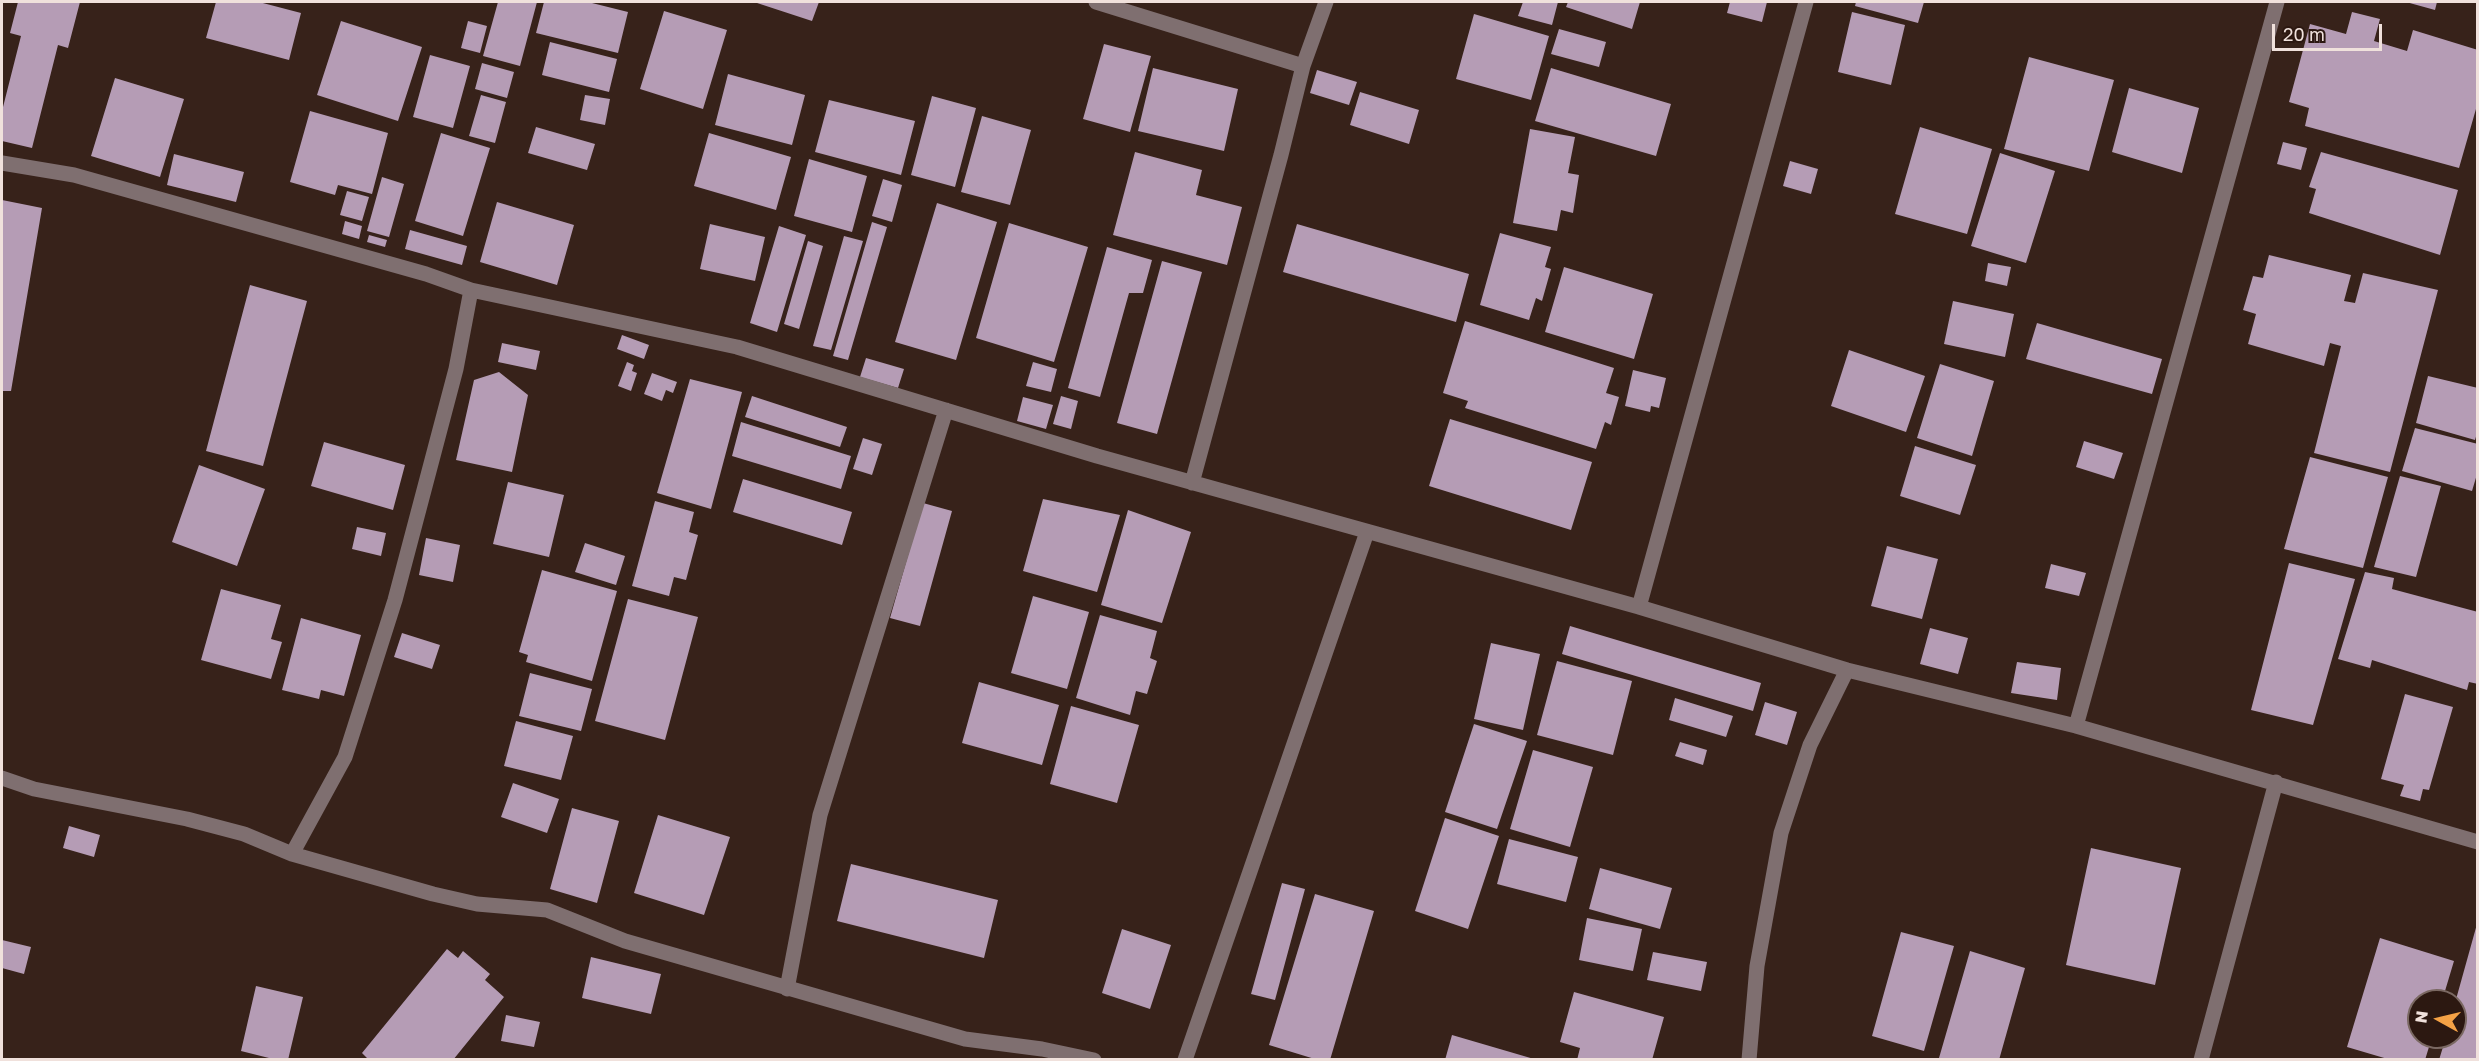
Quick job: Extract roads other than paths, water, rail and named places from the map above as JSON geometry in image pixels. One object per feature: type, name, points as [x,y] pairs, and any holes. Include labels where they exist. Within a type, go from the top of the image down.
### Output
[{"type":"street","points":[[1096,2],[1303,66]]},
{"type":"street","points":[[1192,483],[1303,66],[1326,2]]},
{"type":"street","points":[[1639,607],[1806,2]]},
{"type":"street","points":[[2076,726],[2277,2]]},
{"type":"street","points":[[2,163],[74,175],[426,274],[471,290],[737,347],[1192,483],[1639,607],[1847,670],[2076,726],[2478,842]]},
{"type":"street","points":[[292,854],[345,757],[395,600],[456,369],[471,290]]},
{"type":"street","points":[[788,989],[820,815],[946,410]]},
{"type":"street","points":[[1185,1059],[1367,532]]},
{"type":"street","points":[[1749,1059],[1757,966],[1781,833],[1810,745],[1847,670]]},
{"type":"street","points":[[2,778],[34,789],[199,822],[244,834],[292,854],[433,894],[477,904],[547,910],[625,941],[966,1039],[1094,1059]]},
{"type":"street","points":[[2201,1059],[2276,782]]}]
